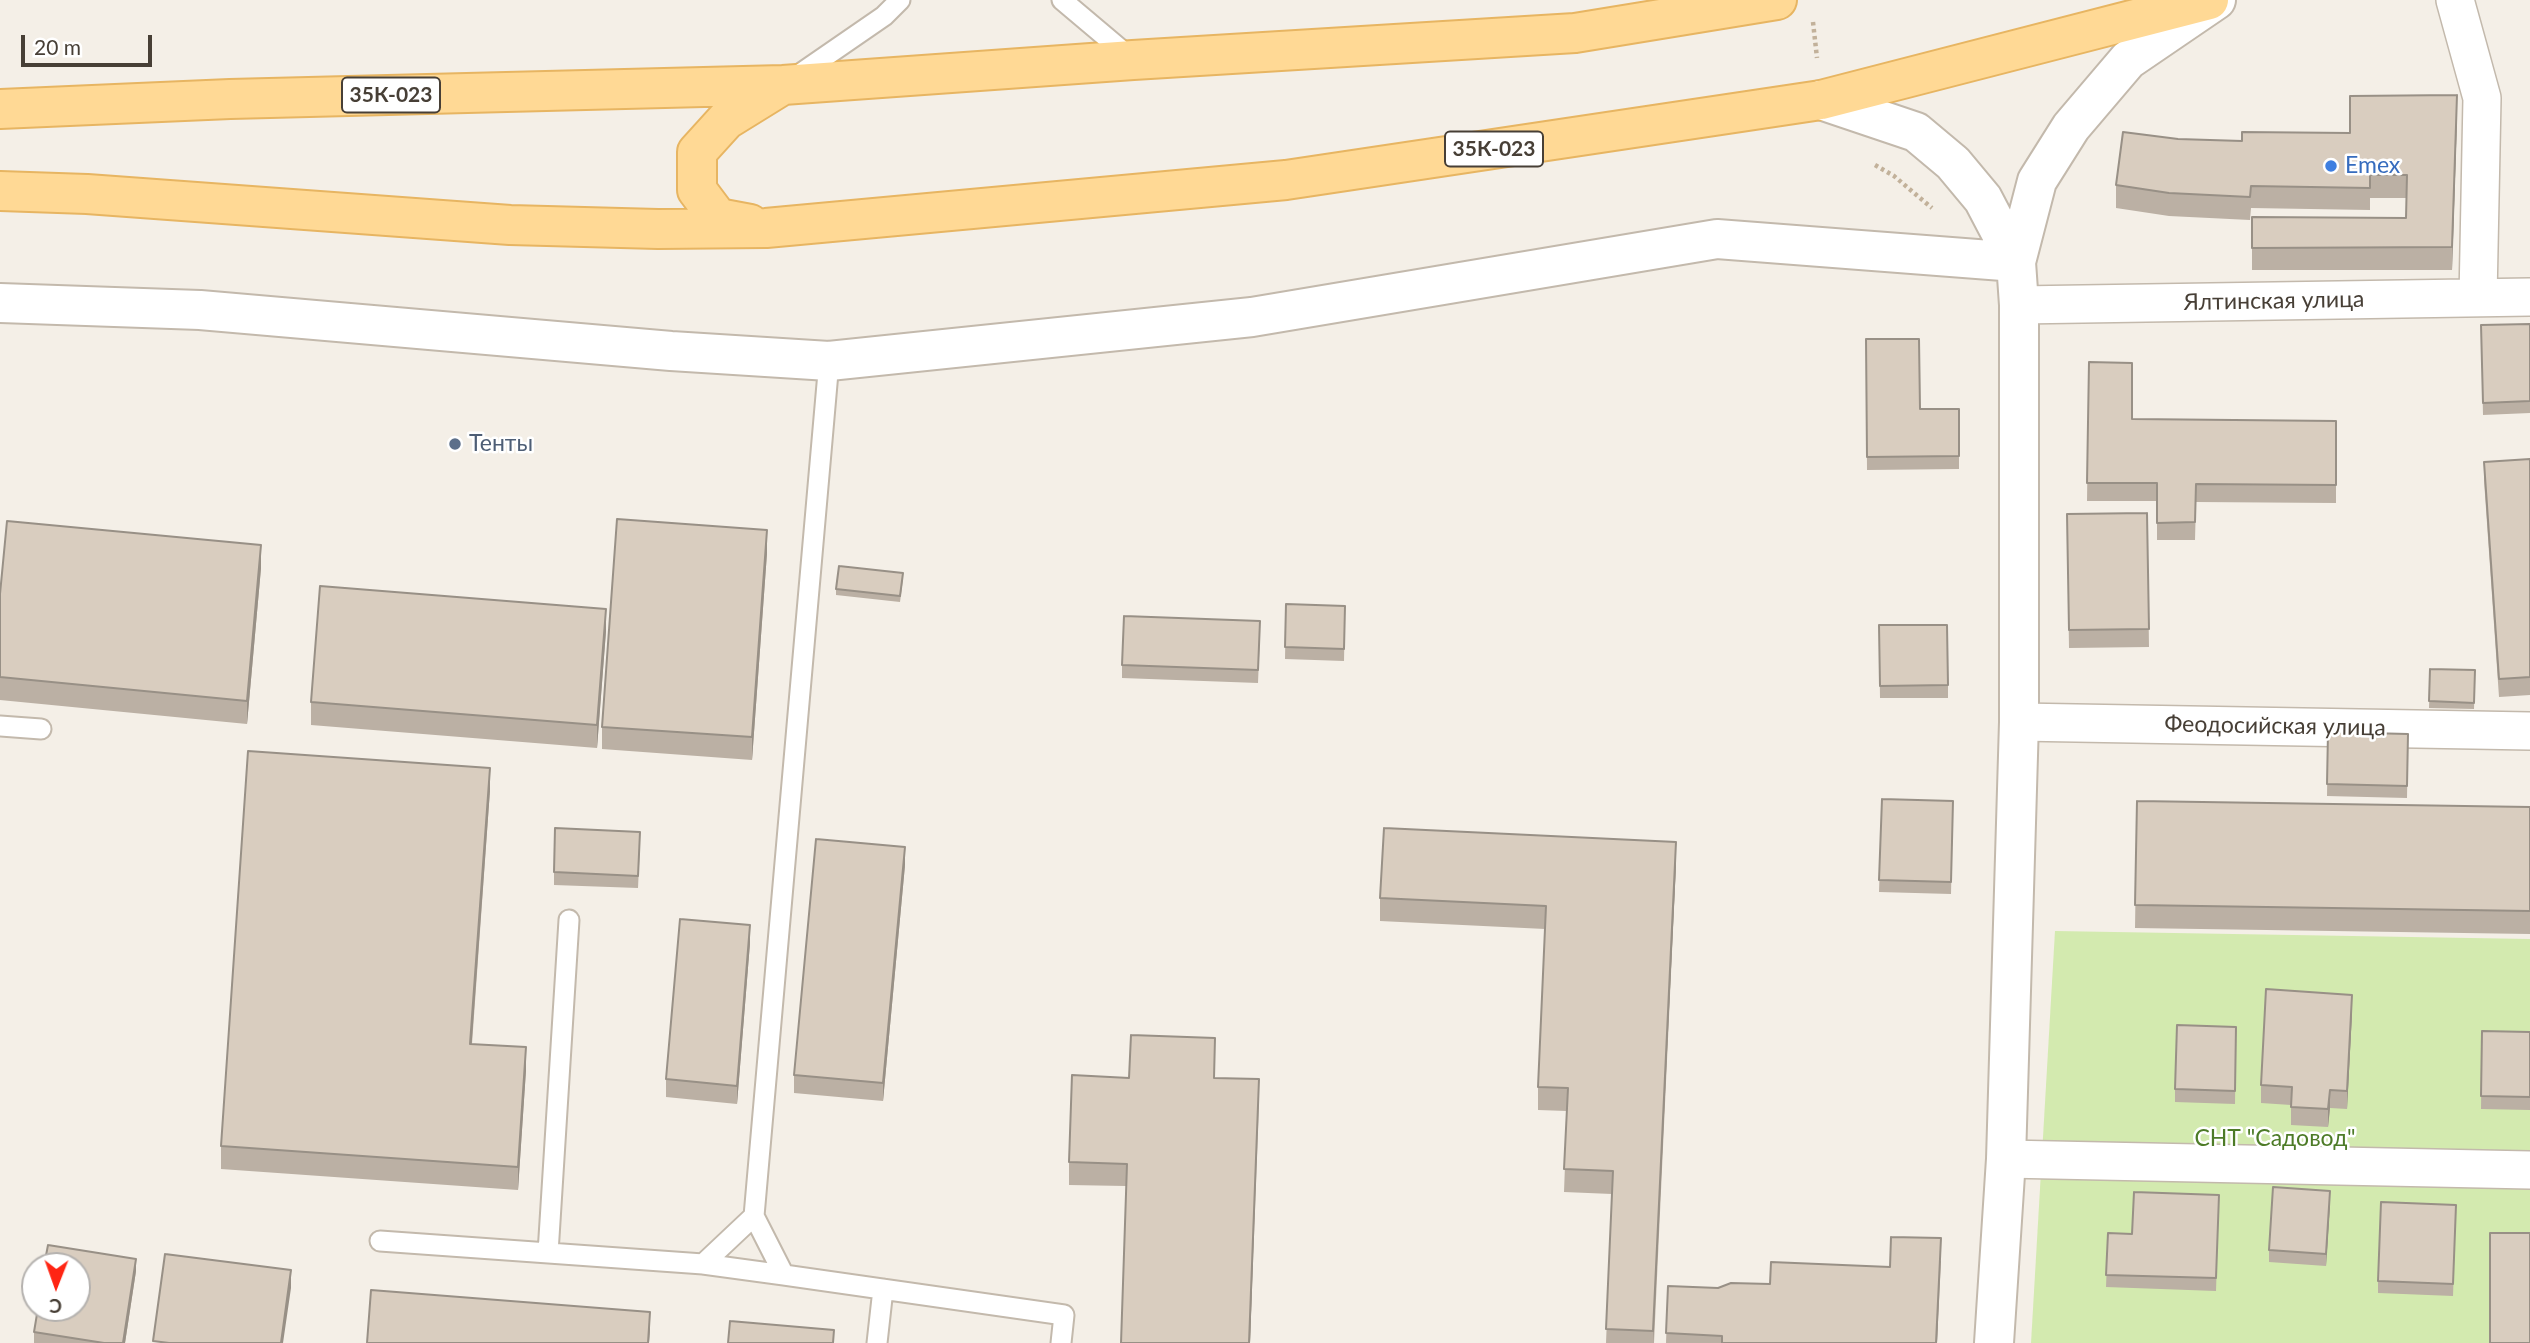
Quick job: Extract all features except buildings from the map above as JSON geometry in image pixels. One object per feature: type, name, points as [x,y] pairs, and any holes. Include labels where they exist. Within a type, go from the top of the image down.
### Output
[{"type":"main road","name":"35К-023","points":[[0,109],[230,99],[783,85],[1575,33],[1777,0]]},
{"type":"main road","name":"35К-023","points":[[0,191],[87,194],[510,225],[658,229],[766,228],[1286,180],[1821,100],[2210,0]]},
{"type":"main road","points":[[766,228],[718,218],[697,190],[697,152],[726,121],[783,85]]},
{"type":"street","points":[[1994,1343],[2006,1159],[2020,722],[2019,305],[2016,262],[2037,181],[2071,127],[2128,60],[2216,0]]},
{"type":"street","points":[[2455,0],[2482,98],[2478,298]]},
{"type":"street","points":[[1821,100],[1916,132],[1953,163],[1983,199],[2016,262]]},
{"type":"street","points":[[0,303],[200,310],[671,351],[829,361],[1252,317],[1717,239],[2016,262]]},
{"type":"street","name":"Ялтинская улица","points":[[2019,305],[2530,298]]},
{"type":"street","name":"Феодосийская улица","points":[[2020,722],[2530,731]]},
{"type":"street","points":[[2006,1159],[2530,1170]]},
{"type":"lane","points":[[783,85],[884,16],[900,0]]},
{"type":"lane","points":[[1062,0],[1133,60]]},
{"type":"lane","points":[[784,1275],[754,1216],[829,361]]},
{"type":"lane","points":[[0,726],[41,729]]},
{"type":"lane","points":[[548,1253],[569,920]]},
{"type":"lane","points":[[703,1264],[754,1216]]},
{"type":"lane","points":[[380,1241],[703,1264],[1064,1315],[1061,1343]]},
{"type":"lane","points":[[877,1343],[883,1289]]},
{"type":"path","points":[[1812,13],[1821,100]]},
{"type":"path","points":[[1873,164],[1894,176],[1937,212]]},
{"type":"green space","name":"СНТ \"Садовод\"","points":[[2055,931],[2530,939],[2530,1343],[2031,1343]]},
{"type":"place","name":"Emex","points":[[2331,166]]},
{"type":"place","name":"Тенты","points":[[455,444]]}]
